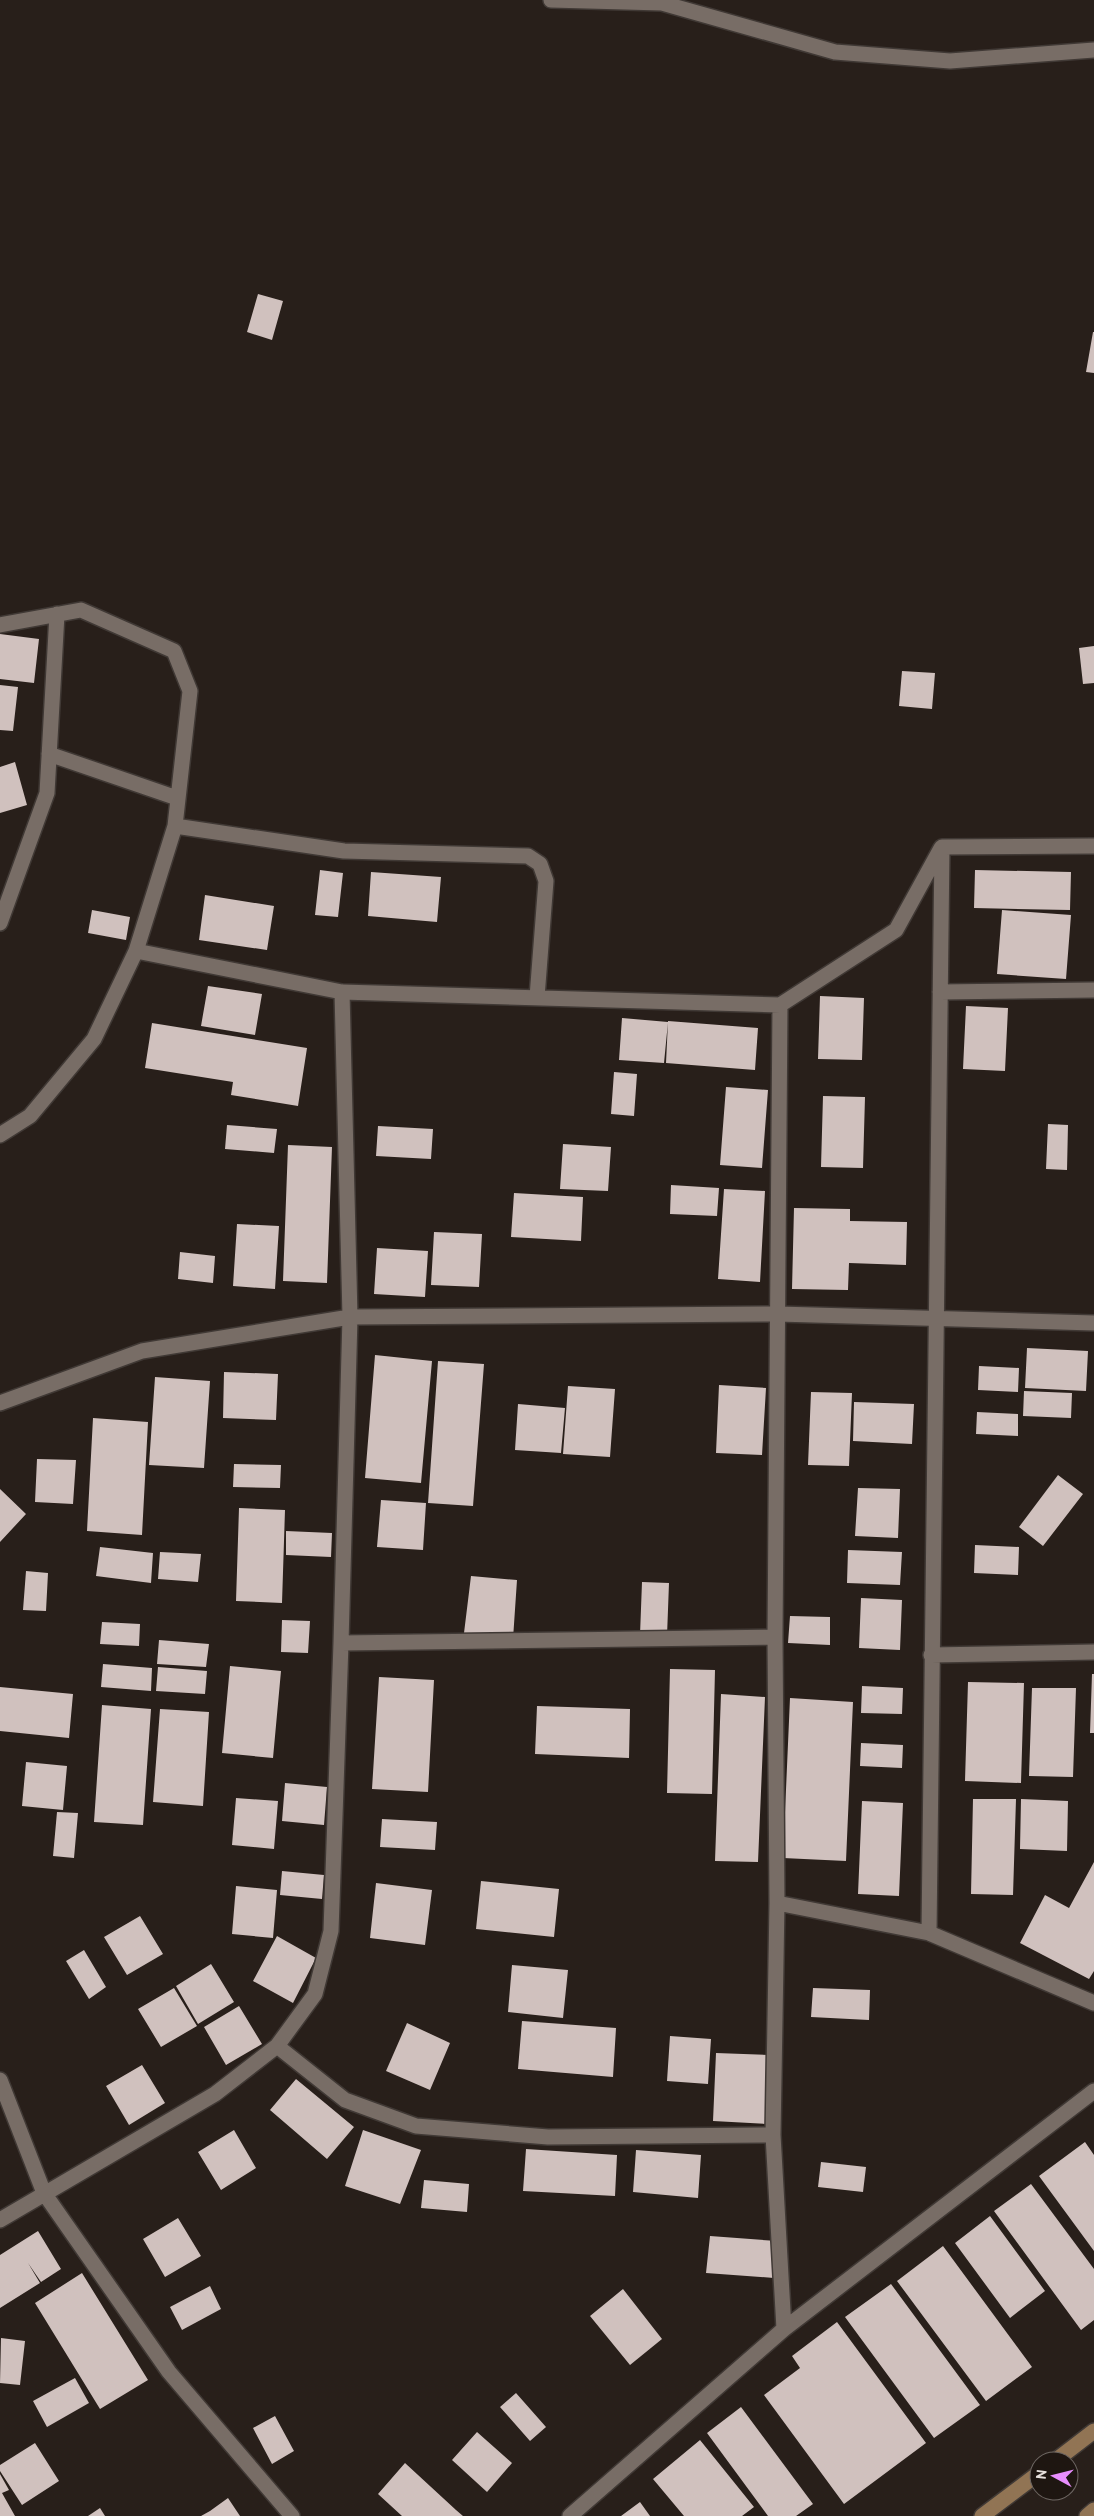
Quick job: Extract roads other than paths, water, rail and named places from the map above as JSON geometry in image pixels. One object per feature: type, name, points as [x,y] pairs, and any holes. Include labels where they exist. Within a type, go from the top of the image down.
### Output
[{"type":"street","points":[[551,0],[662,3],[835,52],[950,61],[1094,50]]},
{"type":"street","points":[[0,625],[81,610],[174,651],[190,690],[175,826],[136,951],[94,1039],[30,1116],[0,1135]]},
{"type":"street","points":[[0,923],[47,792],[57,614]]},
{"type":"street","points":[[50,754],[177,798]]},
{"type":"street","points":[[175,826],[344,851],[528,856],[540,864],[546,881],[537,997]]},
{"type":"street","points":[[942,847],[1094,846]]},
{"type":"street","points":[[136,951],[342,992],[780,1005],[896,930],[942,847]]},
{"type":"street","points":[[929,1933],[942,847]]},
{"type":"street","points":[[940,992],[1094,990]]},
{"type":"street","points":[[0,2220],[215,2094],[277,2046],[315,1994],[331,1931],[350,1317],[342,992]]},
{"type":"street","points":[[780,1005],[775,1637],[777,1902],[773,2135],[784,2329]]},
{"type":"street","points":[[0,1403],[142,1351],[350,1317],[778,1314],[937,1317],[1094,1323]]},
{"type":"street","points":[[341,1643],[775,1637]]},
{"type":"street","points":[[931,1655],[1094,1652]]},
{"type":"street","points":[[777,1902],[929,1933],[1094,2004]]},
{"type":"street","points":[[277,2046],[345,2100],[416,2126],[548,2137],[773,2135]]},
{"type":"street","points":[[0,2080],[44,2193],[169,2372],[292,2516]]},
{"type":"street","points":[[570,2516],[784,2329],[1094,2091]]},
{"type":"street","points":[[1068,2451],[1094,2431]]},
{"type":"street","points":[[982,2516],[1029,2481]]},
{"type":"street","points":[[1086,2516],[1094,2510]]}]
